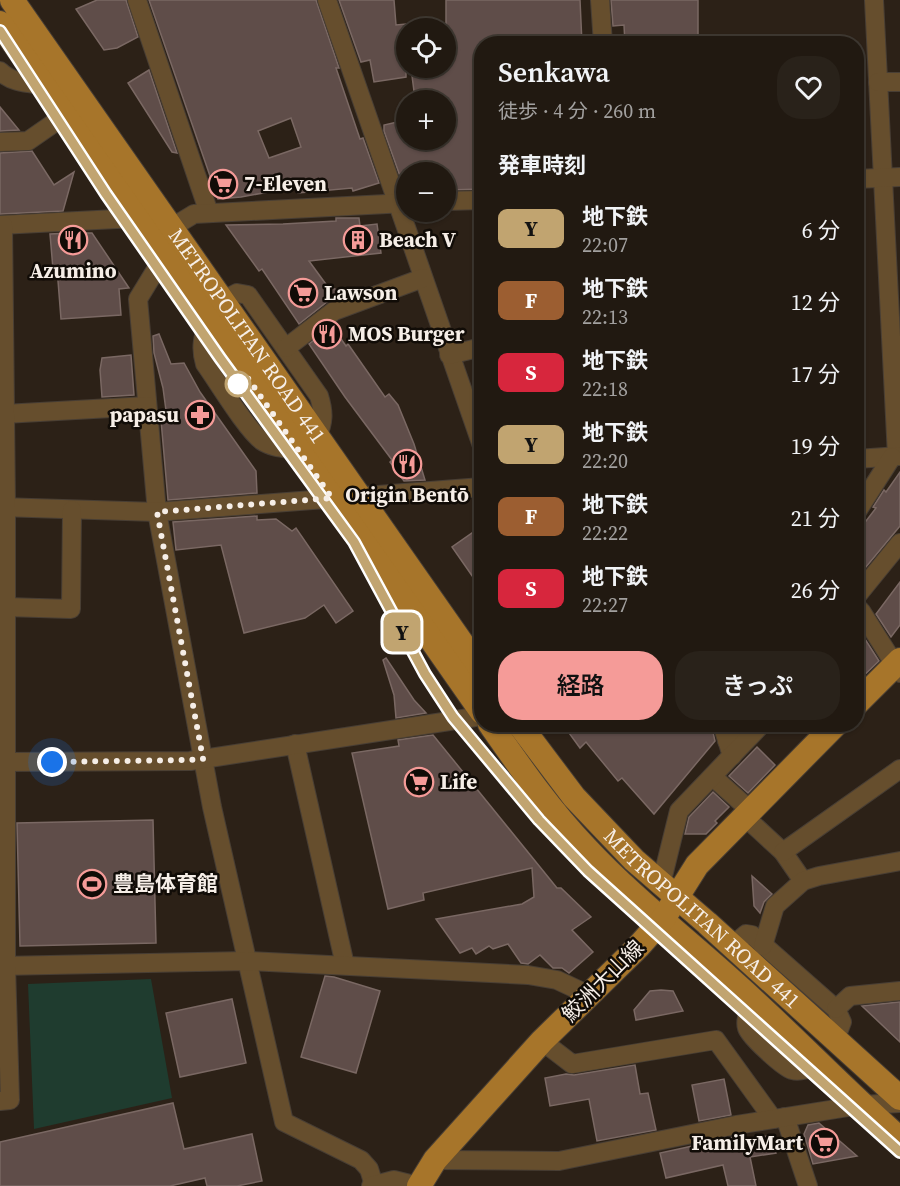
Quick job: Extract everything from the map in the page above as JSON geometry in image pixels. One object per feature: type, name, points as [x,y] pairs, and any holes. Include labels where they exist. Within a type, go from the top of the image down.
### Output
[{"type":"main road","name":"METROPOLITAN ROAD 441","points":[[12,0],[222,301],[308,444],[332,498],[474,702]]},
{"type":"main road","name":"METROPOLITAN ROAD 441","points":[[0,23],[208,322],[308,444],[359,496],[474,661]]},
{"type":"main road","points":[[864,697],[898,666]]},
{"type":"main road","name":"METROPOLITAN ROAD 441","points":[[496,732],[562,822],[616,878],[754,1000],[861,1105],[900,1139]]},
{"type":"main road","name":"METROPOLITAN ROAD 441","points":[[525,732],[603,830],[900,1100]]},
{"type":"main road","name":"鮫洲大山線","points":[[419,1186],[435,1160],[542,1041],[663,919],[669,890],[698,865],[828,732]]},
{"type":"street","points":[[137,0],[209,213]]},
{"type":"street","points":[[327,0],[396,187]]},
{"type":"street","points":[[600,0],[602,36]]},
{"type":"street","points":[[864,502],[896,456],[892,177],[878,82],[874,0]]},
{"type":"street","points":[[0,71],[17,82],[44,85]]},
{"type":"street","points":[[878,82],[900,81]]},
{"type":"street","points":[[0,142],[28,141],[64,116]]},
{"type":"street","points":[[864,179],[892,177]]},
{"type":"street","points":[[456,201],[474,200]]},
{"type":"street","points":[[396,203],[194,214],[171,228],[163,258],[138,299],[157,512],[212,807],[284,1122],[361,1160],[369,1169],[373,1186],[394,1180],[419,1186]]},
{"type":"street","points":[[0,1101],[10,1100],[4,1056],[3,966],[6,607],[1,225],[135,218],[171,228]]},
{"type":"street","points":[[407,222],[423,278],[474,424]]},
{"type":"street","points":[[286,348],[334,311],[423,278]]},
{"type":"street","points":[[222,301],[237,293],[248,295],[319,396],[324,418],[308,444]]},
{"type":"street","points":[[449,355],[474,350]]},
{"type":"street","points":[[4,414],[147,406]]},
{"type":"street","points":[[864,458],[896,456]]},
{"type":"street","points":[[3,507],[157,512],[474,488]]},
{"type":"street","points":[[6,607],[70,609],[72,510]]},
{"type":"street","points":[[864,599],[900,543]]},
{"type":"street","points":[[864,602],[900,563]]},
{"type":"street","points":[[864,617],[898,666]]},
{"type":"street","points":[[3,762],[203,759],[474,715]]},
{"type":"street","points":[[669,890],[679,811],[713,777],[727,740],[744,732]]},
{"type":"street","points":[[295,744],[345,965]]},
{"type":"street","points":[[783,852],[900,769]]},
{"type":"street","points":[[713,777],[783,852],[803,882]]},
{"type":"street","points":[[763,946],[775,906],[803,882],[819,876],[900,861]]},
{"type":"street","points":[[732,946],[746,934],[752,935],[836,1009],[842,1022],[835,1040]]},
{"type":"street","points":[[3,966],[247,961],[345,965],[528,975],[556,980],[589,995]]},
{"type":"street","points":[[836,1009],[850,996],[900,991]]},
{"type":"street","points":[[542,1041],[572,1064],[716,1040],[779,1118],[808,1186]]},
{"type":"street","points":[[435,1160],[559,1161],[779,1118],[900,1100]]},
{"type":"green space","points":[[151,979],[172,1098],[34,1129],[28,984]]},
{"type":"building","points":[[97,0],[126,0],[138,37],[117,48],[104,50],[76,9]]},
{"type":"building","points":[[149,0],[316,0],[360,139],[363,138],[379,183],[353,191],[352,188],[298,193],[296,187],[218,199]],"holes":[[[291,118],[301,147],[269,158],[258,131]]]},
{"type":"building","points":[[339,0],[394,0],[396,78],[400,78],[374,82],[370,60],[361,62]]},
{"type":"building","points":[[446,0],[580,0],[582,36],[474,36],[474,189],[456,190],[456,162],[396,162],[396,165],[384,125],[396,122],[396,150],[456,150],[456,90],[414,90],[412,78],[456,78],[456,18],[446,18]]},
{"type":"building","points":[[611,0],[698,0],[698,36],[625,36],[624,25],[613,26]]},
{"type":"building","points":[[149,70],[177,153],[172,152],[128,83]]},
{"type":"building","points":[[0,107],[19,130],[0,131]]},
{"type":"building","points":[[32,151],[54,185],[74,172],[63,211],[0,214],[0,153]]},
{"type":"building","points":[[336,218],[359,218],[360,226],[377,224],[381,253],[309,261],[328,287],[348,293],[327,302],[299,324],[262,269],[259,271],[226,225],[336,221]]},
{"type":"building","points":[[92,233],[129,288],[119,289],[121,315],[61,319],[57,268],[53,269],[50,234]]},
{"type":"building","points":[[332,326],[346,346],[348,344],[385,397],[389,394],[398,405],[414,444],[425,480],[404,481],[390,462],[392,460],[309,344]]},
{"type":"building","points":[[159,334],[171,364],[184,363],[200,392],[256,471],[257,493],[168,500],[161,420],[167,418],[163,388],[154,353],[153,336]]},
{"type":"building","points":[[131,355],[134,395],[102,397],[100,370],[102,358]]},
{"type":"building","points":[[900,472],[900,526],[864,569],[864,524],[876,508],[873,507],[884,490],[886,492]]},
{"type":"building","points":[[257,516],[257,520],[276,519],[292,531],[296,528],[353,611],[336,623],[324,605],[305,618],[244,633],[221,545],[176,550],[173,522]]},
{"type":"building","points":[[474,532],[474,579],[452,547]]},
{"type":"building","points":[[900,582],[900,625],[891,637],[876,614]]},
{"type":"building","points":[[864,638],[879,661],[864,675]]},
{"type":"building","points":[[386,658],[414,700],[426,713],[396,718],[394,695],[383,660]]},
{"type":"building","points":[[713,732],[715,741],[654,814],[622,778],[618,781],[586,742],[580,748],[569,733]]},
{"type":"building","points":[[433,735],[557,888],[561,888],[591,917],[572,930],[593,952],[569,973],[562,968],[553,968],[540,955],[528,964],[521,963],[508,944],[493,949],[489,946],[476,954],[472,948],[460,953],[436,919],[522,904],[534,897],[532,868],[423,893],[424,900],[388,909],[352,753],[399,746],[398,740]]},
{"type":"building","points":[[757,747],[775,765],[748,793],[729,776]]},
{"type":"building","points":[[713,792],[729,807],[706,834],[685,834],[689,817]]},
{"type":"building","points":[[153,820],[156,943],[20,946],[17,823]]},
{"type":"building","points":[[752,876],[772,894],[764,902],[760,913],[754,906]]},
{"type":"building","points":[[325,976],[380,991],[356,1073],[301,1057]]},
{"type":"building","points":[[650,991],[673,991],[683,1011],[636,1020],[634,1010]]},
{"type":"building","points":[[232,999],[246,1063],[180,1077],[166,1013]]},
{"type":"building","points":[[900,1002],[900,1042],[862,1006]]},
{"type":"building","points":[[635,1065],[640,1094],[648,1093],[656,1130],[597,1141],[589,1099],[550,1106],[545,1078]]},
{"type":"building","points":[[724,1079],[731,1115],[699,1121],[692,1085]]},
{"type":"building","points":[[173,1103],[184,1149],[252,1134],[262,1181],[237,1186],[207,1186],[205,1178],[170,1186],[0,1186],[0,1142]]},
{"type":"building","points":[[819,1123],[857,1156],[813,1164],[804,1134],[808,1125]]},
{"type":"building","points":[[773,1135],[776,1153],[750,1157],[756,1186],[728,1186],[723,1165],[666,1178],[660,1153],[734,1137],[735,1141]]},
{"type":"metro line","name":"Y","points":[[0,31],[106,194],[220,358],[354,542],[425,674],[453,717],[539,820],[588,871],[900,1152]]},
{"type":"place","name":"7-Eleven","points":[[223,184]]},
{"type":"place","name":"Azumino","points":[[73,240]]},
{"type":"place","name":"Beach V","points":[[358,240]]},
{"type":"place","name":"Lawson","points":[[303,293]]},
{"type":"place","name":"MOS Burger","points":[[327,334]]},
{"type":"place","name":"papasu","points":[[200,415]]},
{"type":"place","name":"Origin Bentō","points":[[407,464]]},
{"type":"place","name":"Life","points":[[419,782]]},
{"type":"place","name":"豊島体育館","points":[[92,884]]},
{"type":"place","name":"FamilyMart","points":[[824,1143]]},
{"type":"route","points":[[52,762],[203,759],[157,512],[332,498],[247,377],[238,384]]}]
